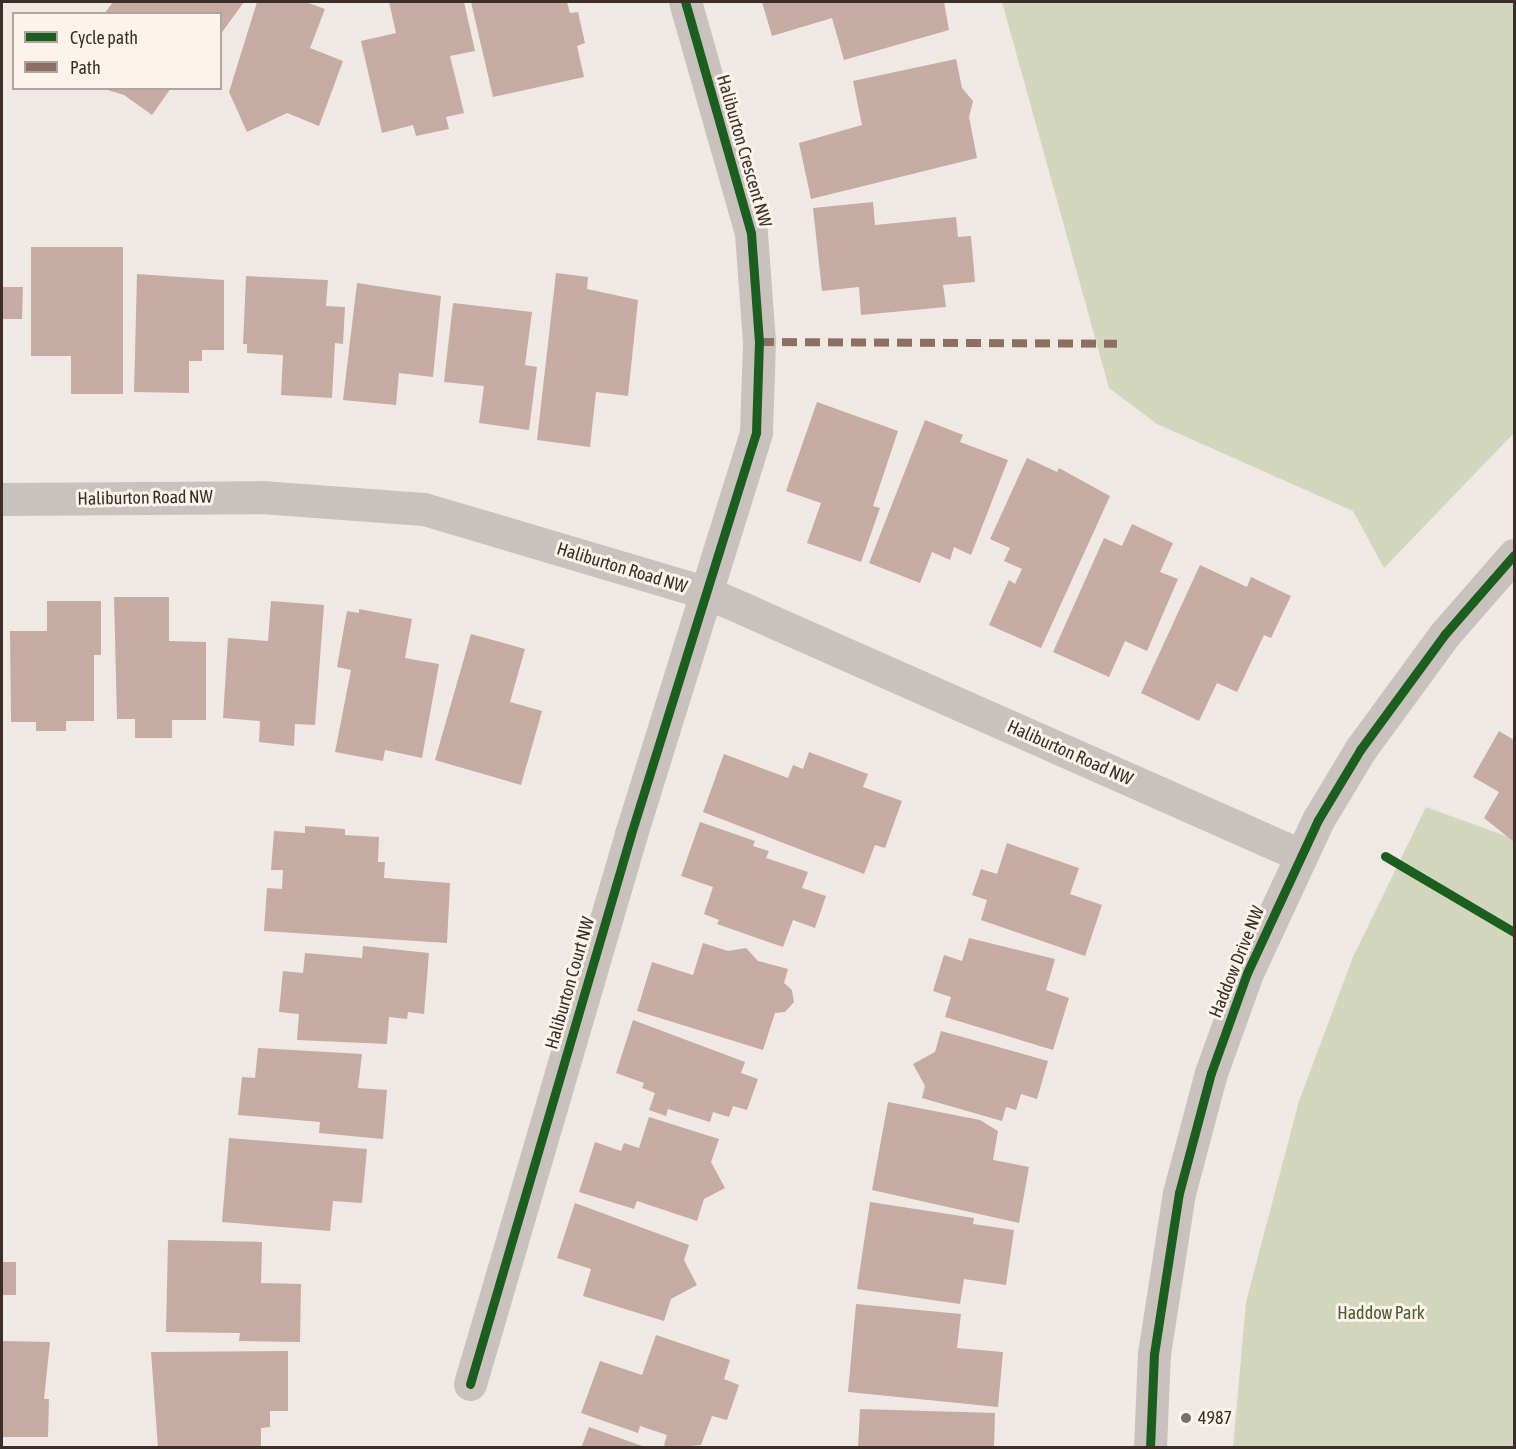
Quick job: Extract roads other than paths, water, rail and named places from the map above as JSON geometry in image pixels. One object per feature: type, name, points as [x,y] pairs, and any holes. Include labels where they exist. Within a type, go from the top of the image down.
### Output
[{"type":"street","name":"Haliburton Crescent NW","points":[[685,2],[751,233],[759,342],[756,432],[708,593]]},
{"type":"street","name":"Haliburton Road NW","points":[[2,499],[261,497],[424,509],[708,593],[1300,855]]},
{"type":"street","name":"Haddow Drive NW","points":[[1150,1448],[1164,1270],[1193,1137],[1248,974],[1300,855],[1399,694],[1478,592],[1515,555]]},
{"type":"street","name":"Haliburton Court NW","points":[[470,1384],[631,834],[708,593]]},
{"type":"place","name":"4987","points":[[1186,1418]]},
{"type":"park label","name":"Haddow Park","points":[[1381,1313]]}]
